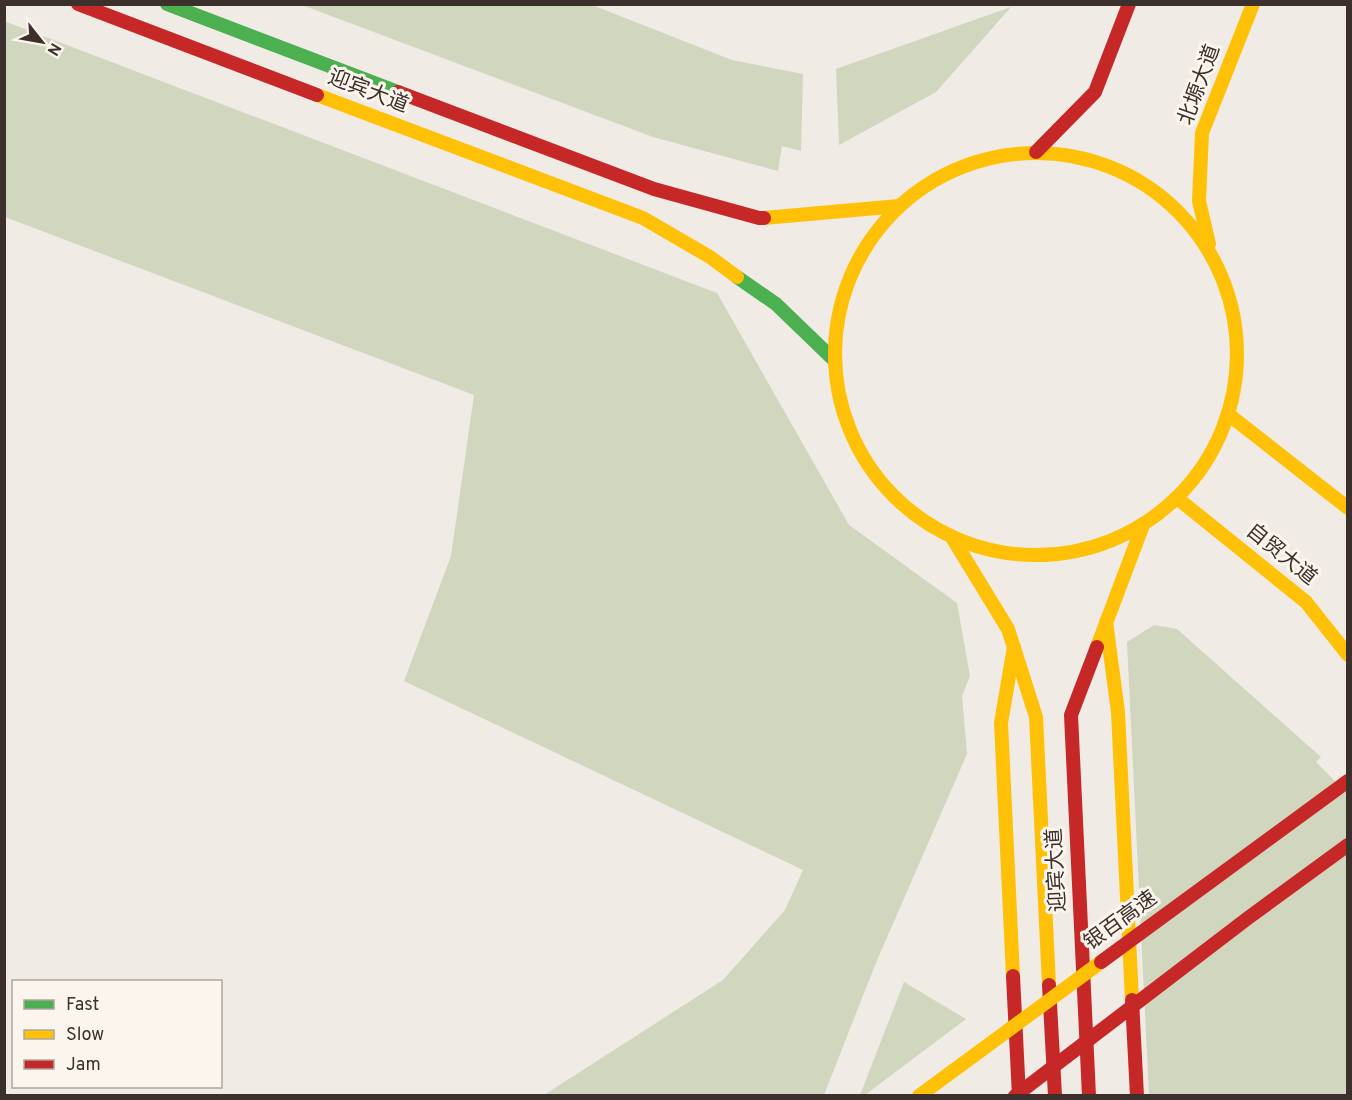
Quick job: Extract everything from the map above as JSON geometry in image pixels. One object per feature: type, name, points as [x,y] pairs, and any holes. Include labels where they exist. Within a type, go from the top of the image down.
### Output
[{"type":"main road","name":"迎宾大道","points":[[78,4],[643,218],[710,257],[776,304],[834,360]]},
{"type":"main road","name":"迎宾大道","points":[[167,4],[654,189],[759,218],[899,206]]},
{"type":"main road","points":[[1036,152],[1095,92],[1129,4]]},
{"type":"main road","name":"北塬大道","points":[[1212,254],[1199,201],[1202,133],[1252,4]]},
{"type":"main road","points":[[1036,152],[1086,158],[1132,176],[1177,209],[1212,254],[1232,305],[1237,360],[1228,414],[1204,464],[1177,498],[1143,525],[1083,551],[1017,555],[953,539],[906,509],[868,467],[844,416],[834,360],[841,303],[863,250],[899,206],[940,177],[986,159],[1036,152]]},
{"type":"main road","points":[[1228,414],[1347,508]]},
{"type":"main road","name":"自贸大道","points":[[1177,498],[1306,602],[1347,655]]},
{"type":"main road","points":[[1137,1095],[1118,712],[1106,622],[1143,525]]},
{"type":"main road","name":"迎宾大道","points":[[953,539],[1008,629],[1036,717],[1055,1095]]},
{"type":"main road","name":"迎宾大道","points":[[1089,1095],[1071,715],[1106,622]]},
{"type":"main road","points":[[1014,647],[1001,723],[1017,1095]]},
{"type":"main road","name":"银百高速","points":[[919,1095],[1347,781]]},
{"type":"main road","points":[[1017,1095],[1347,845]]},
{"type":"green space","points":[[302,5],[592,5],[732,60],[803,74],[801,151],[782,146],[778,171],[653,137]]},
{"type":"green space","points":[[1011,7],[936,92],[839,145],[836,69]]},
{"type":"green space","points":[[4,21],[717,293],[849,525],[957,603],[970,676],[962,696],[967,754],[875,965],[824,1095],[544,1095],[723,980],[785,910],[803,870],[404,681],[451,556],[474,395],[5,217]]},
{"type":"green space","points":[[1154,625],[1177,629],[1321,757],[1316,762],[1347,793],[1347,1095],[1149,1095],[1127,642]]},
{"type":"green space","points":[[904,982],[966,1019],[865,1095],[860,1095]]},
{"type":"traffic: fast","points":[[167,4],[398,92]]},
{"type":"traffic: fast","points":[[737,277],[776,304],[834,360]]},
{"type":"traffic: slow","points":[[1209,244],[1199,201],[1202,133],[1253,4]]},
{"type":"traffic: slow","points":[[317,95],[643,218],[710,257],[737,277]]},
{"type":"traffic: slow","points":[[1036,153],[1075,157],[1113,169],[1147,187],[1178,212],[1203,243],[1221,277],[1233,315],[1237,354],[1233,393],[1221,431],[1203,465],[1178,496],[1147,521],[1113,539],[1075,551],[1036,555],[997,551],[959,539],[925,521],[894,496],[869,465],[851,431],[839,393],[835,354],[839,315],[851,277],[869,243],[894,212],[925,187],[959,169],[997,157],[1036,153]]},
{"type":"traffic: slow","points":[[764,218],[899,206]]},
{"type":"traffic: slow","points":[[1228,414],[1348,508]]},
{"type":"traffic: slow","points":[[1177,498],[1306,602],[1348,655]]},
{"type":"traffic: slow","points":[[1097,647],[1143,525]]},
{"type":"traffic: slow","points":[[953,539],[1008,629],[1036,717],[1049,985]]},
{"type":"traffic: slow","points":[[1106,622],[1118,712],[1132,1000]]},
{"type":"traffic: slow","points":[[1013,976],[1001,723],[1014,647]]},
{"type":"traffic: slow","points":[[919,1096],[1101,962]]},
{"type":"traffic: jam","points":[[78,4],[317,95]]},
{"type":"traffic: jam","points":[[1036,152],[1095,92],[1129,4]]},
{"type":"traffic: jam","points":[[398,92],[654,189],[764,218]]},
{"type":"traffic: jam","points":[[1089,1096],[1071,715],[1097,647]]},
{"type":"traffic: jam","points":[[1101,962],[1348,781]]},
{"type":"traffic: jam","points":[[1015,1096],[1248,918],[1348,845]]},
{"type":"traffic: jam","points":[[1013,976],[1019,1096]]},
{"type":"traffic: jam","points":[[1049,985],[1055,1096]]},
{"type":"traffic: jam","points":[[1132,1000],[1137,1096]]}]
